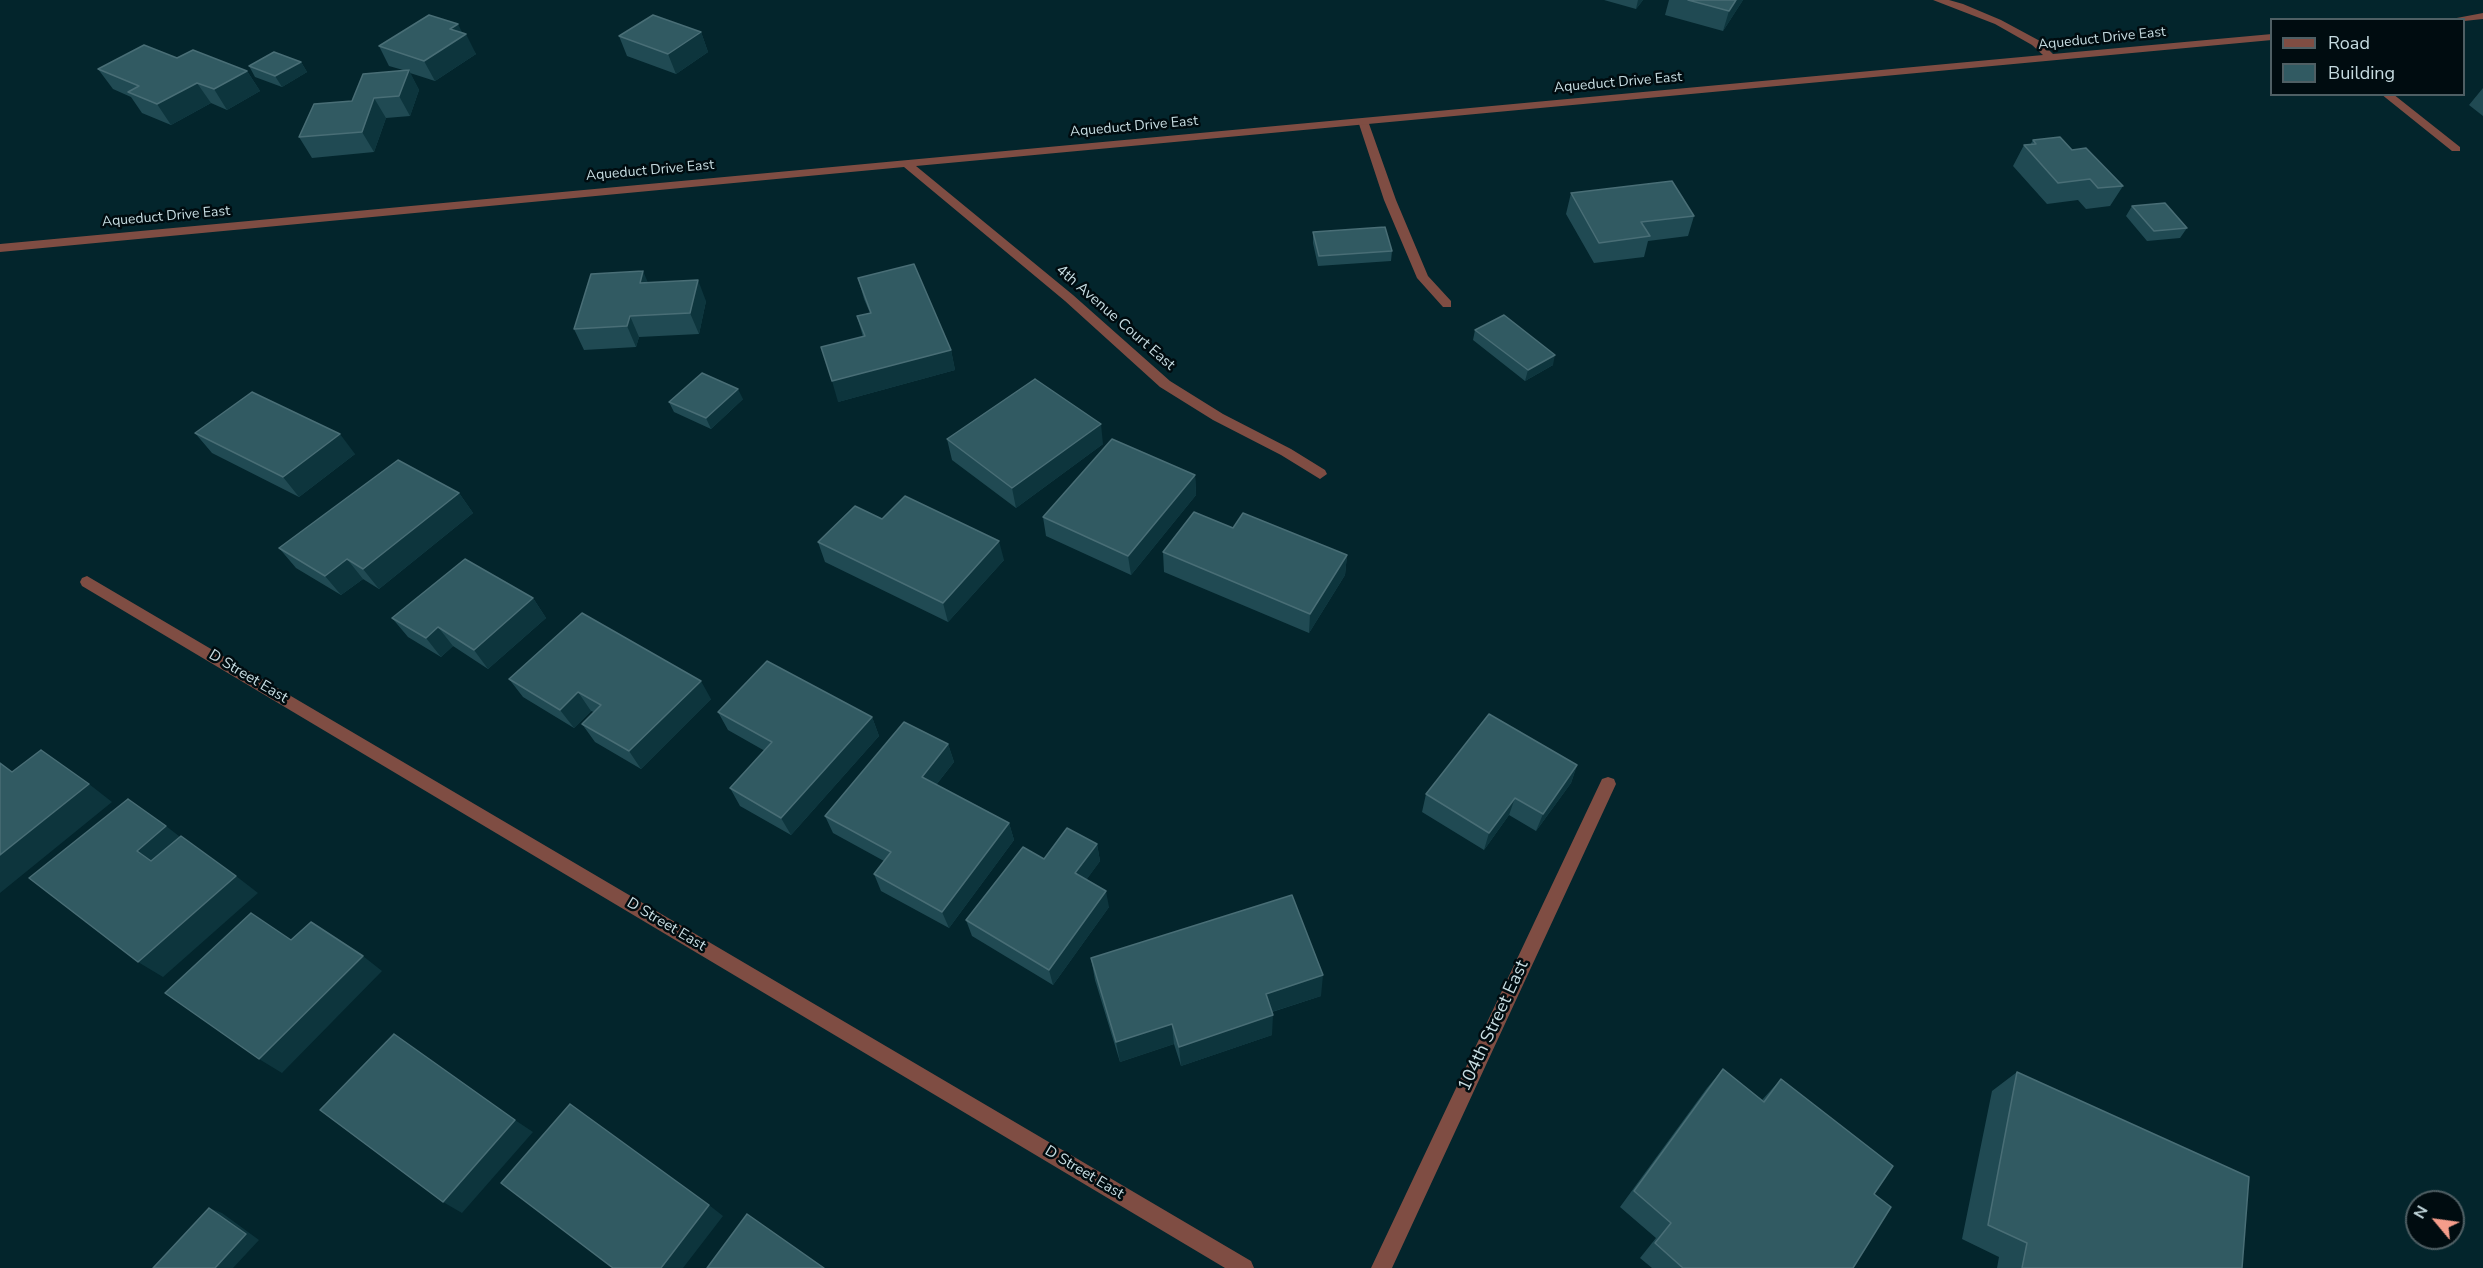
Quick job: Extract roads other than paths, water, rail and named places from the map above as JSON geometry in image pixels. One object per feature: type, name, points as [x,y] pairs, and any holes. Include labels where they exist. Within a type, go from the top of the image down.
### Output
[{"type":"street","points":[[1938,0],[1960,6],[1998,22],[2036,43],[2052,59]]},
{"type":"street","points":[[2465,18],[2483,16]]},
{"type":"street","name":"Aqueduct Drive East","points":[[0,248],[905,162],[2052,59],[2270,37]]},
{"type":"street","points":[[2389,96],[2456,149]]},
{"type":"street","points":[[1363,121],[1390,200],[1423,278],[1447,304]]},
{"type":"street","name":"4th Avenue Court East","points":[[905,162],[1069,298],[1166,384],[1218,417],[1286,452],[1320,474]]},
{"type":"street","name":"D Street East","points":[[87,582],[1244,1268]]},
{"type":"street","name":"104th Street East","points":[[1380,1268],[1608,784]]}]
